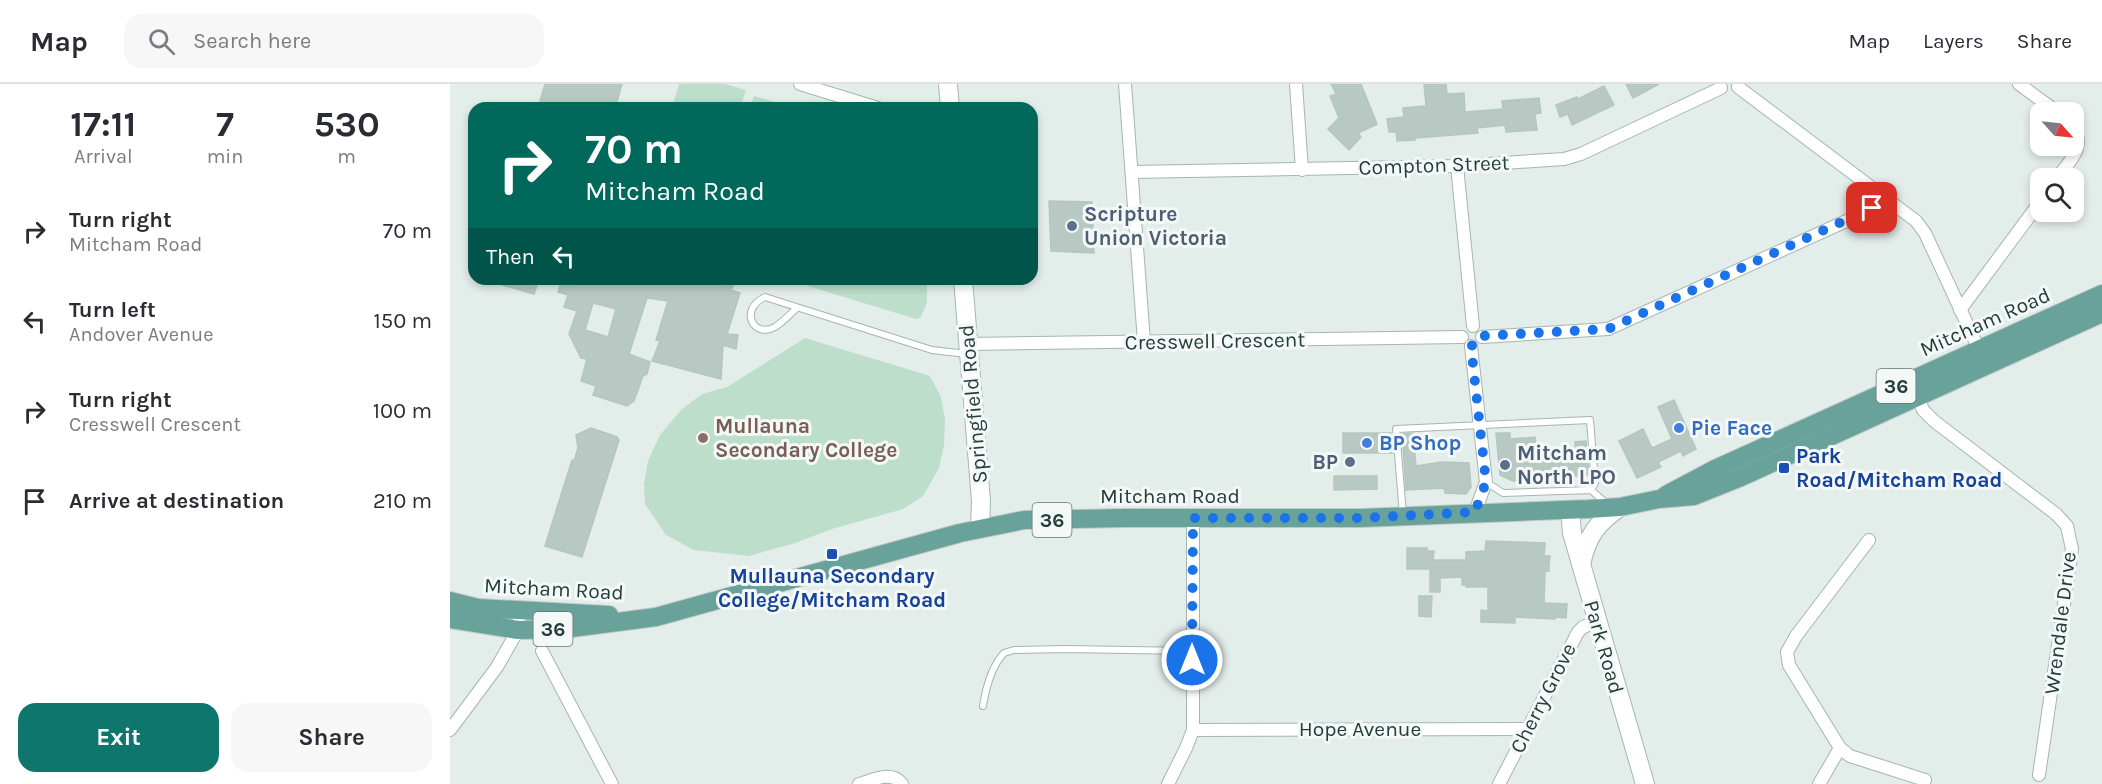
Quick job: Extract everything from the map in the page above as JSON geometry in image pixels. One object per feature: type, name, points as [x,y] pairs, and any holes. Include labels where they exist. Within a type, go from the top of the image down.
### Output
[{"type":"main road","name":"Mitcham Road","points":[[1983,358],[2102,294]]},
{"type":"main road","name":"Mitcham Road","points":[[450,619],[518,630],[564,629],[656,617],[980,528],[1024,520],[1403,516],[1570,510],[1615,507],[1659,499],[1715,469],[1983,358],[2102,314]]},
{"type":"main road","name":"Mitcham Road","points":[[450,602],[478,608],[656,617]]},
{"type":"street","points":[[800,84],[858,102]]},
{"type":"street","points":[[948,84],[950,102]]},
{"type":"street","points":[[1125,84],[1144,342]]},
{"type":"street","points":[[1296,84],[1302,170]]},
{"type":"street","points":[[2019,84],[2043,102]]},
{"type":"street","points":[[1719,86],[1729,92],[1738,85],[1916,221],[1925,233],[1983,358]]},
{"type":"street","name":"Compton Street","points":[[1132,172],[1457,166],[1564,159],[1581,153],[1719,86]]},
{"type":"street","points":[[2065,168],[2074,156]]},
{"type":"street","points":[[1457,166],[1473,326]]},
{"type":"street","points":[[1482,336],[1608,329],[1864,213],[1884,197]]},
{"type":"street","points":[[1960,310],[2030,216]]},
{"type":"street","name":"Springfield Road","points":[[964,285],[981,501],[980,528]]},
{"type":"street","points":[[1467,341],[1480,342],[1481,330],[1473,326]]},
{"type":"street","points":[[1473,326],[1464,330],[1486,482],[1475,512]]},
{"type":"street","name":"Cresswell Crescent","points":[[969,349],[1144,342],[1467,341]]},
{"type":"street","name":"Wrendale Drive","points":[[1914,388],[1923,410],[1934,421],[2056,514],[2067,526],[2072,549],[2039,775]]},
{"type":"street","points":[[1581,564],[1585,544],[1601,520],[1615,507]]},
{"type":"street","name":"Park Road","points":[[1570,510],[1570,526],[1645,784]]},
{"type":"street","points":[[1168,784],[1193,730],[1193,518]]},
{"type":"street","points":[[1869,540],[1796,636],[1787,652],[1789,665],[1840,748],[1850,756],[1925,780]]},
{"type":"street","points":[[450,730],[497,667],[518,630],[520,611]]},
{"type":"street","name":"Cherry Grove","points":[[1499,784],[1578,632],[1597,622]]},
{"type":"street","points":[[542,651],[612,784]]},
{"type":"street","name":"Hope Avenue","points":[[1193,730],[1527,729]]},
{"type":"street","points":[[1819,784],[1840,748]]},
{"type":"street","points":[[859,784],[890,776],[898,779],[902,784]]},
{"type":"lane","points":[[797,308],[773,329],[762,330],[750,320],[753,304],[765,297],[932,350],[969,349]]},
{"type":"lane","points":[[1403,516],[1396,429],[1479,423],[1590,420],[1595,483],[1591,490]]},
{"type":"lane","points":[[1486,482],[1503,493],[1591,490],[1615,507]]},
{"type":"lane","points":[[1503,493],[1504,512]]},
{"type":"lane","points":[[983,706],[994,667],[1004,653],[1014,650],[1192,651]]},
{"type":"green space","points":[[679,84],[725,84],[746,90],[742,102],[674,102]]},
{"type":"green space","points":[[754,96],[775,102],[752,102]]},
{"type":"green space","points":[[805,285],[927,285],[927,303],[920,318],[916,319]]},
{"type":"green space","points":[[805,338],[930,376],[941,397],[945,420],[944,445],[939,468],[923,496],[903,509],[749,556],[694,550],[666,535],[645,504],[644,483],[648,461],[660,435],[681,410],[702,394],[727,387]]},
{"type":"building","points":[[545,84],[622,84],[617,102],[540,102]]},
{"type":"building","points":[[1331,84],[1361,84],[1377,124],[1358,133],[1361,137],[1349,150],[1328,129],[1339,118],[1330,96],[1336,94]]},
{"type":"building","points":[[1424,84],[1446,84],[1447,94],[1464,93],[1465,112],[1503,109],[1502,101],[1539,98],[1541,113],[1535,114],[1537,130],[1506,132],[1505,125],[1477,128],[1478,133],[1397,141],[1396,132],[1389,132],[1387,119],[1404,117],[1403,108],[1426,106]]},
{"type":"building","points":[[1626,84],[1659,84],[1633,98]]},
{"type":"building","points":[[1604,86],[1614,105],[1572,125],[1568,114],[1560,117],[1556,105],[1577,97],[1578,99]]},
{"type":"building","name":"Scripture Union Victoria","points":[[1049,201],[1092,202],[1094,253],[1051,251]]},
{"type":"building","points":[[502,285],[537,285],[534,294]]},
{"type":"building","points":[[560,285],[734,285],[731,290],[740,293],[727,334],[738,335],[736,349],[723,345],[721,379],[652,361],[660,341],[656,340],[668,301],[647,298],[629,354],[650,362],[634,401],[627,406],[593,395],[596,386],[581,381],[587,359],[581,358],[569,334],[577,311],[564,307],[568,295],[558,292]],"holes":[[[593,303],[616,309],[608,337],[585,330]]]},
{"type":"building","points":[[1674,400],[1696,449],[1683,456],[1681,451],[1658,462],[1661,467],[1637,478],[1619,441],[1643,429],[1652,448],[1672,439],[1658,407]]},
{"type":"building","points":[[591,428],[617,437],[619,440],[582,557],[545,546],[572,460],[574,461],[578,448],[576,435]]},
{"type":"building","name":"BP Shop","points":[[1343,433],[1391,433],[1393,453],[1343,453]]},
{"type":"building","points":[[1413,433],[1416,466],[1442,462],[1469,463],[1471,487],[1466,494],[1445,493],[1444,488],[1406,490],[1402,434]]},
{"type":"building","points":[[1496,433],[1510,433],[1510,439],[1535,437],[1536,446],[1549,445],[1550,458],[1576,456],[1575,442],[1586,441],[1589,475],[1513,481],[1500,475]]},
{"type":"building","points":[[1334,476],[1377,476],[1377,489],[1334,490]]},
{"type":"building","points":[[1486,541],[1545,543],[1544,556],[1550,556],[1549,571],[1545,571],[1544,603],[1567,604],[1566,618],[1515,617],[1515,623],[1481,622],[1481,610],[1488,611],[1488,587],[1466,587],[1462,585],[1462,577],[1440,578],[1440,592],[1430,592],[1430,569],[1407,569],[1407,548],[1427,548],[1427,551],[1434,551],[1433,560],[1466,560],[1466,552],[1485,551]]},
{"type":"building","points":[[1419,596],[1432,596],[1431,617],[1419,616]]},
{"type":"place","name":"Scripture Union Victoria","points":[[1072,226]]},
{"type":"place","name":"Pie Face","points":[[1679,428]]},
{"type":"place","name":"Mullauna Secondary College","points":[[703,438]]},
{"type":"place","name":"BP Shop","points":[[1367,443]]},
{"type":"place","name":"BP","points":[[1350,462]]},
{"type":"place","name":"Mitcham North LPO","points":[[1505,465]]},
{"type":"place","name":"Park Road/Mitcham Road","points":[[1784,468]]},
{"type":"place","name":"Mullauna Secondary College/Mitcham Road","points":[[832,554]]},
{"type":"route","points":[[1192,660],[1193,518],[1362,518],[1475,512],[1486,482],[1471,346],[1480,342],[1482,336],[1608,329],[1872,208]]}]
